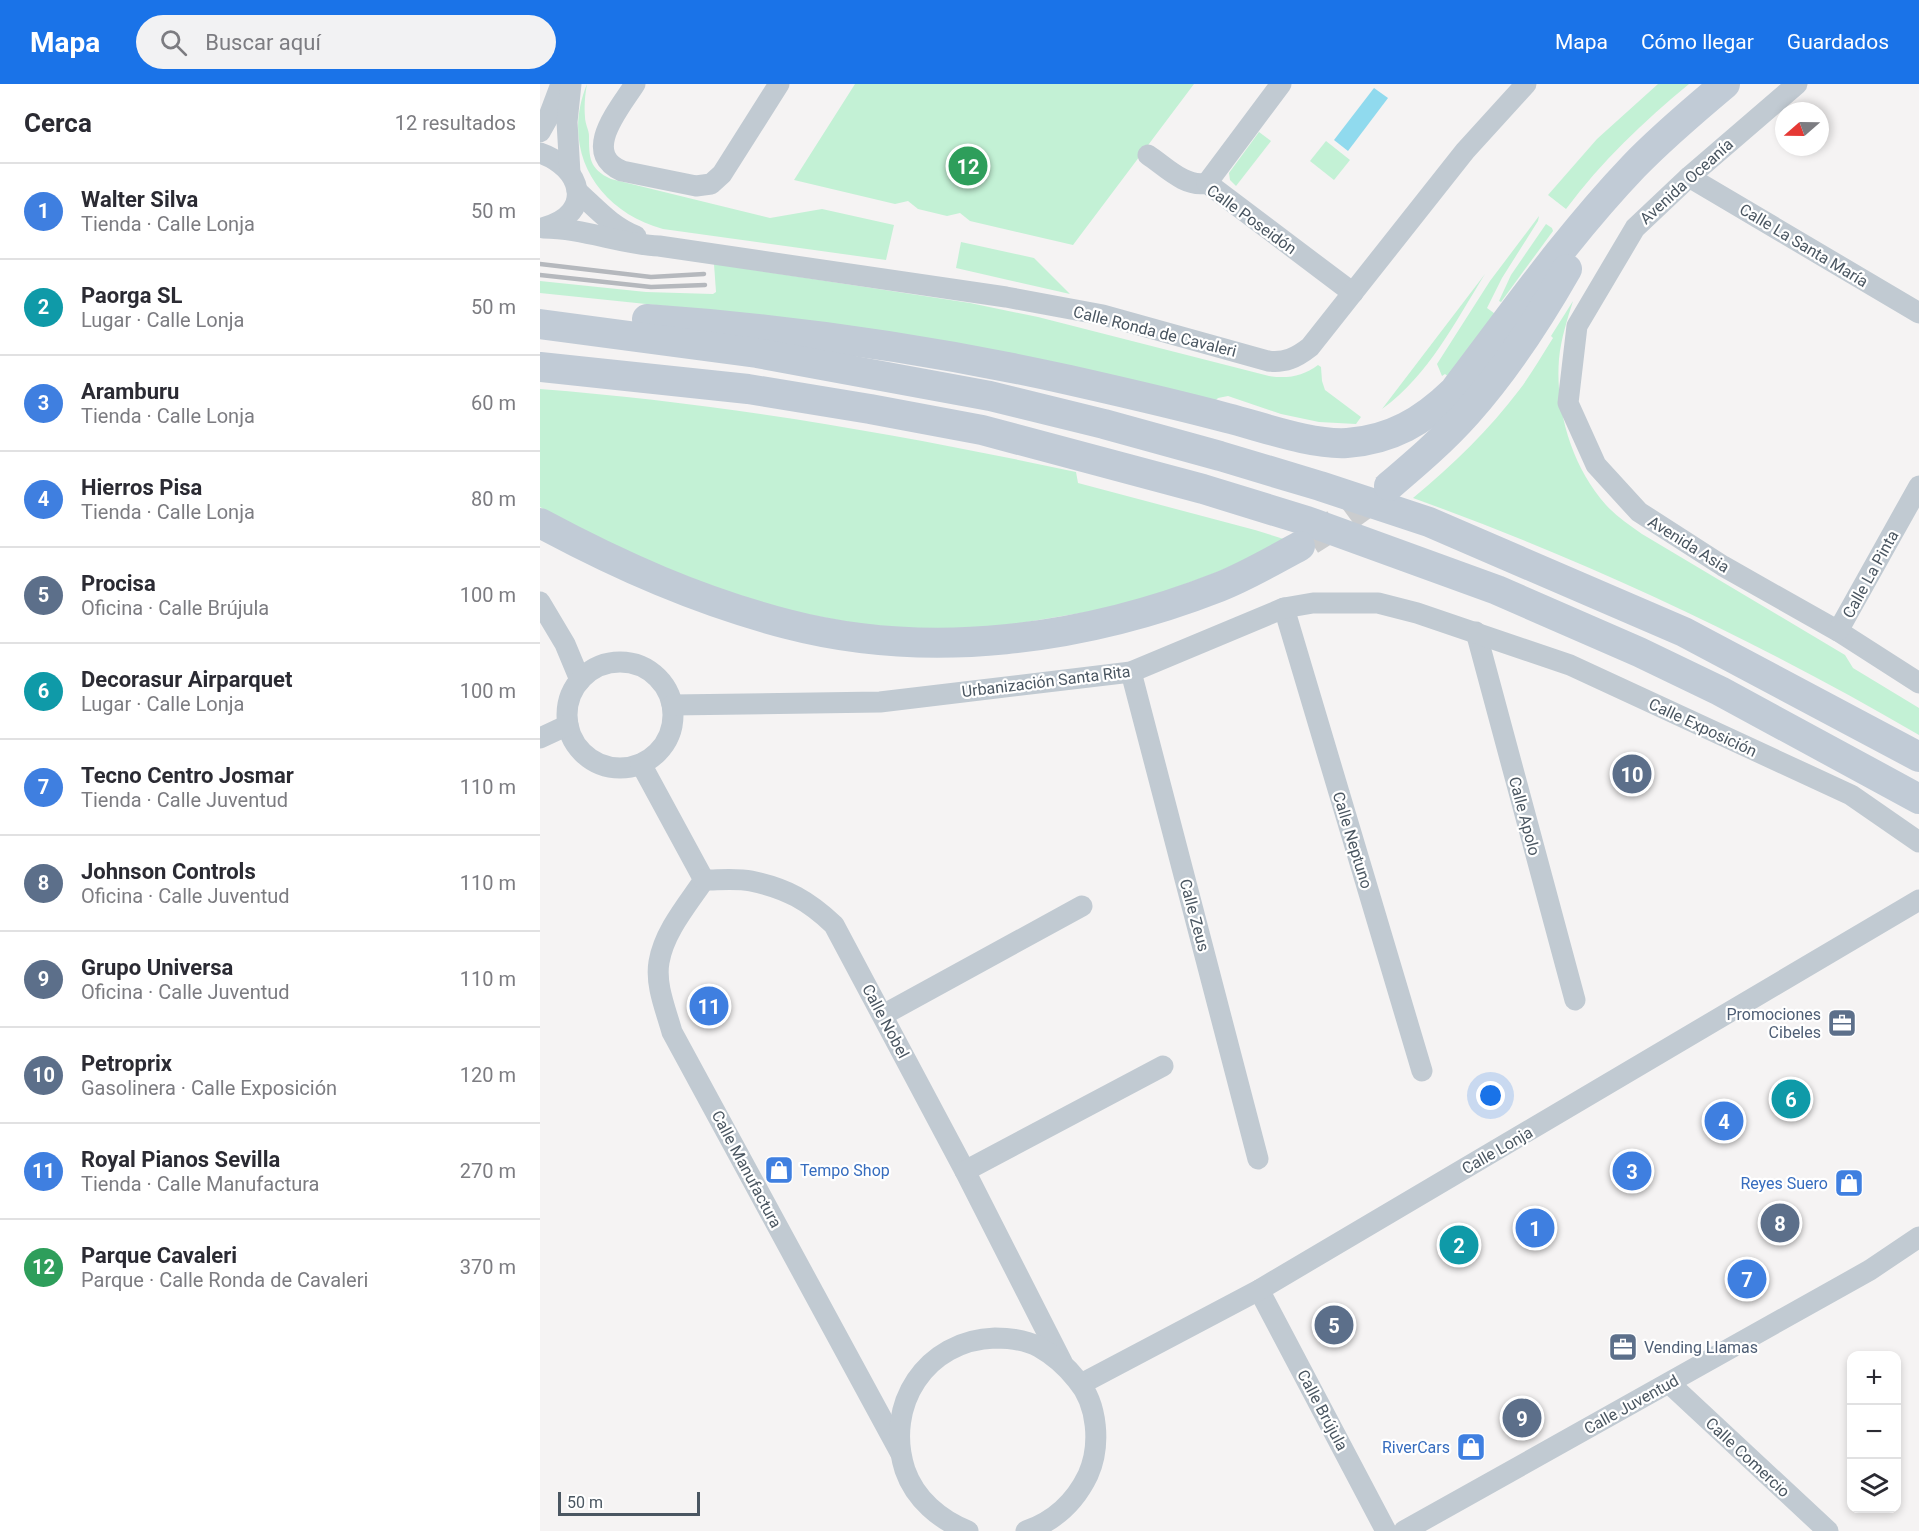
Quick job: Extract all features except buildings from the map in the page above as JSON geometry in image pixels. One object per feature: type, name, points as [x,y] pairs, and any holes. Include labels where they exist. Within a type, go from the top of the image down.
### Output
[{"type":"main road","points":[[540,318],[633,318],[724,324],[818,335],[1068,380],[1300,437],[1345,443],[1393,434],[1414,424],[1438,407],[1454,391],[1571,239],[1614,188],[1656,144],[1725,84]]},
{"type":"main road","points":[[1389,486],[1435,446],[1494,380],[1535,324],[1614,188]]},
{"type":"main road","points":[[540,324],[757,353],[990,396],[1115,427],[1309,483],[1429,522],[1684,632],[1919,758]]},
{"type":"main road","points":[[540,367],[748,389],[982,430],[1214,492],[1307,521],[1497,590],[1639,652],[1720,691],[1919,799]]},
{"type":"main road","points":[[540,523],[643,575],[710,601],[788,624],[836,634],[902,641],[1005,639],[1055,633],[1106,622],[1165,606],[1220,586],[1300,546]]},
{"type":"street","points":[[635,84],[605,132],[602,143],[606,157],[615,168],[696,186],[706,185],[722,174],[779,84]]},
{"type":"street","points":[[1207,183],[1281,84]]},
{"type":"street","name":"Calle Ronda de Cavaleri","points":[[542,228],[565,228],[637,244],[1006,297],[1103,315],[1268,361],[1280,362],[1291,359],[1310,347],[1465,151],[1526,84]]},
{"type":"street","name":"Avenida Oceanía","points":[[1577,326],[1635,228],[1689,177],[1797,84]]},
{"type":"street","points":[[540,113],[563,86]]},
{"type":"street","points":[[540,132],[563,86]]},
{"type":"street","points":[[542,228],[569,216],[575,209],[577,201],[563,86]]},
{"type":"street","name":"Calle Ronda de Cavaleri","points":[[540,153],[560,163],[574,182],[619,228],[659,246]]},
{"type":"street","name":"Calle Poseidón","points":[[1148,155],[1188,183],[1207,183],[1353,293]]},
{"type":"street","name":"Calle La Santa María","points":[[1689,177],[1919,313]]},
{"type":"street","name":"Avenida Asia","points":[[1577,326],[1568,403],[1596,465],[1639,513],[1724,566],[1838,631],[1919,683]]},
{"type":"street","name":"Calle La Pinta","points":[[1838,631],[1919,486]]},
{"type":"street","points":[[540,602],[564,644],[580,680]]},
{"type":"street","name":"Urbanización Santa Rita","points":[[672,705],[880,702],[1131,672],[1284,608],[1313,603],[1378,603],[1476,632]]},
{"type":"street","name":"Calle Neptuno","points":[[1284,608],[1422,1071]]},
{"type":"street","name":"Calle Exposición","points":[[1476,632],[1570,665],[1851,795],[1919,842]]},
{"type":"street","name":"Calle Apolo","points":[[1476,632],[1575,1000]]},
{"type":"street","points":[[626,662],[642,666],[656,675],[666,689],[672,705],[673,723],[667,740],[656,754],[641,764],[626,768],[610,768],[595,762],[578,747],[568,725],[567,709],[571,694],[580,680],[593,669],[609,663],[626,662]]},
{"type":"street","name":"Calle Zeus","points":[[1131,672],[1258,1159]]},
{"type":"street","points":[[540,738],[568,725]]},
{"type":"street","points":[[641,764],[704,880]]},
{"type":"street","name":"Calle Nobel","points":[[704,880],[750,880],[792,894],[814,906],[834,925],[965,1171],[1062,1362]]},
{"type":"street","name":"Calle Manufactura","points":[[704,880],[671,928],[659,963],[661,993],[672,1032],[900,1452]]},
{"type":"street","name":"Calle Lonja","points":[[1081,1384],[1260,1290],[1916,905]]},
{"type":"street","points":[[883,1015],[1082,906]]},
{"type":"street","points":[[965,1171],[1163,1066]]},
{"type":"street","name":"Calle Juventud","points":[[1404,1531],[1870,1270],[1919,1237]]},
{"type":"street","name":"Calle Brújula","points":[[1260,1290],[1386,1531]]},
{"type":"street","points":[[968,1531],[952,1525],[927,1506],[909,1482],[900,1452],[899,1427],[904,1402],[916,1380],[933,1361],[954,1347],[981,1339],[1010,1338],[1038,1346],[1062,1362],[1081,1384],[1094,1419],[1096,1438],[1092,1465],[1081,1490],[1063,1511],[1036,1530]]},
{"type":"street","name":"Calle Comercio","points":[[1669,1383],[1828,1531]]},
{"type":"green space","points":[[587,84],[585,113],[590,156],[594,167],[604,175],[611,179],[770,218],[822,209],[894,225],[886,260],[663,229],[619,208],[603,193],[590,174],[582,154],[578,132],[580,108]]},
{"type":"green space","points":[[855,84],[1194,84],[1073,245],[970,221],[960,213],[947,216],[918,209],[908,201],[895,204],[794,180]]},
{"type":"green space","points":[[1658,84],[1689,84],[1624,143],[1566,209],[1548,195],[1597,139]]},
{"type":"green space","points":[[1259,132],[1271,141],[1236,186],[1230,180],[1229,173]]},
{"type":"green space","points":[[1326,141],[1350,160],[1334,180],[1310,161]]},
{"type":"green space","points":[[1539,216],[1487,308],[1498,316],[1450,378],[1445,374],[1442,376],[1437,364],[1490,281]]},
{"type":"green space","points":[[1546,224],[1553,231],[1501,302],[1499,301],[1511,275]]},
{"type":"green space","points":[[961,242],[1034,258],[1070,294],[956,268]]},
{"type":"green space","points":[[714,264],[970,303],[1038,317],[1269,376],[1295,376],[1318,365],[1321,367],[1325,390],[1361,417],[1356,424],[1319,422],[1281,414],[1228,396],[1218,398],[1214,402],[704,310],[540,293],[540,281],[646,292],[713,294],[716,292]]},
{"type":"green space","points":[[1485,274],[1440,347],[1414,380],[1382,409]]},
{"type":"green space","points":[[1573,301],[1564,330],[1559,359],[1560,398],[1563,418],[1575,456],[1594,490],[1618,517],[1642,534],[1845,655],[1853,668],[1919,708],[1919,735],[1797,667],[1671,605],[1543,548],[1413,498],[1442,473],[1496,419],[1537,364]]},
{"type":"green space","points":[[540,389],[742,411],[1010,458],[1076,472],[1078,483],[1290,541],[1210,575],[1111,608],[996,627],[916,629],[859,624],[790,611],[696,586],[614,547],[540,507]]},
{"type":"water","points":[[1374,88],[1388,98],[1348,151],[1334,140]]},
{"type":"tunnel","points":[[1310,540],[1385,489]]},
{"type":"railway","points":[[540,264],[651,277],[704,274]]},
{"type":"railway","points":[[540,275],[651,287],[705,285]]},
{"type":"place","name":"Parque Cavaleri","points":[[968,166]]},
{"type":"place","name":"Petroprix","points":[[1632,774]]},
{"type":"place","name":"Royal Pianos Sevilla","points":[[709,1006]]},
{"type":"place","name":"Promociones Cibeles","points":[[1842,1023]]},
{"type":"place","name":"Decorasur Airparquet","points":[[1791,1099]]},
{"type":"place","name":"Hierros Pisa","points":[[1724,1121]]},
{"type":"place","name":"Tempo Shop","points":[[779,1170]]},
{"type":"place","name":"Aramburu","points":[[1632,1171]]},
{"type":"place","name":"Reyes Suero","points":[[1849,1183]]},
{"type":"place","name":"Johnson Controls","points":[[1780,1223]]},
{"type":"place","name":"Walter Silva","points":[[1535,1228]]},
{"type":"place","name":"Paorga SL","points":[[1459,1245]]},
{"type":"place","name":"Tecno Centro Josmar","points":[[1747,1279]]},
{"type":"place","name":"Procisa","points":[[1334,1325]]},
{"type":"place","name":"Vending Llamas","points":[[1623,1347]]},
{"type":"place","name":"Grupo Universa","points":[[1522,1418]]},
{"type":"place","name":"RiverCars","points":[[1471,1447]]}]
